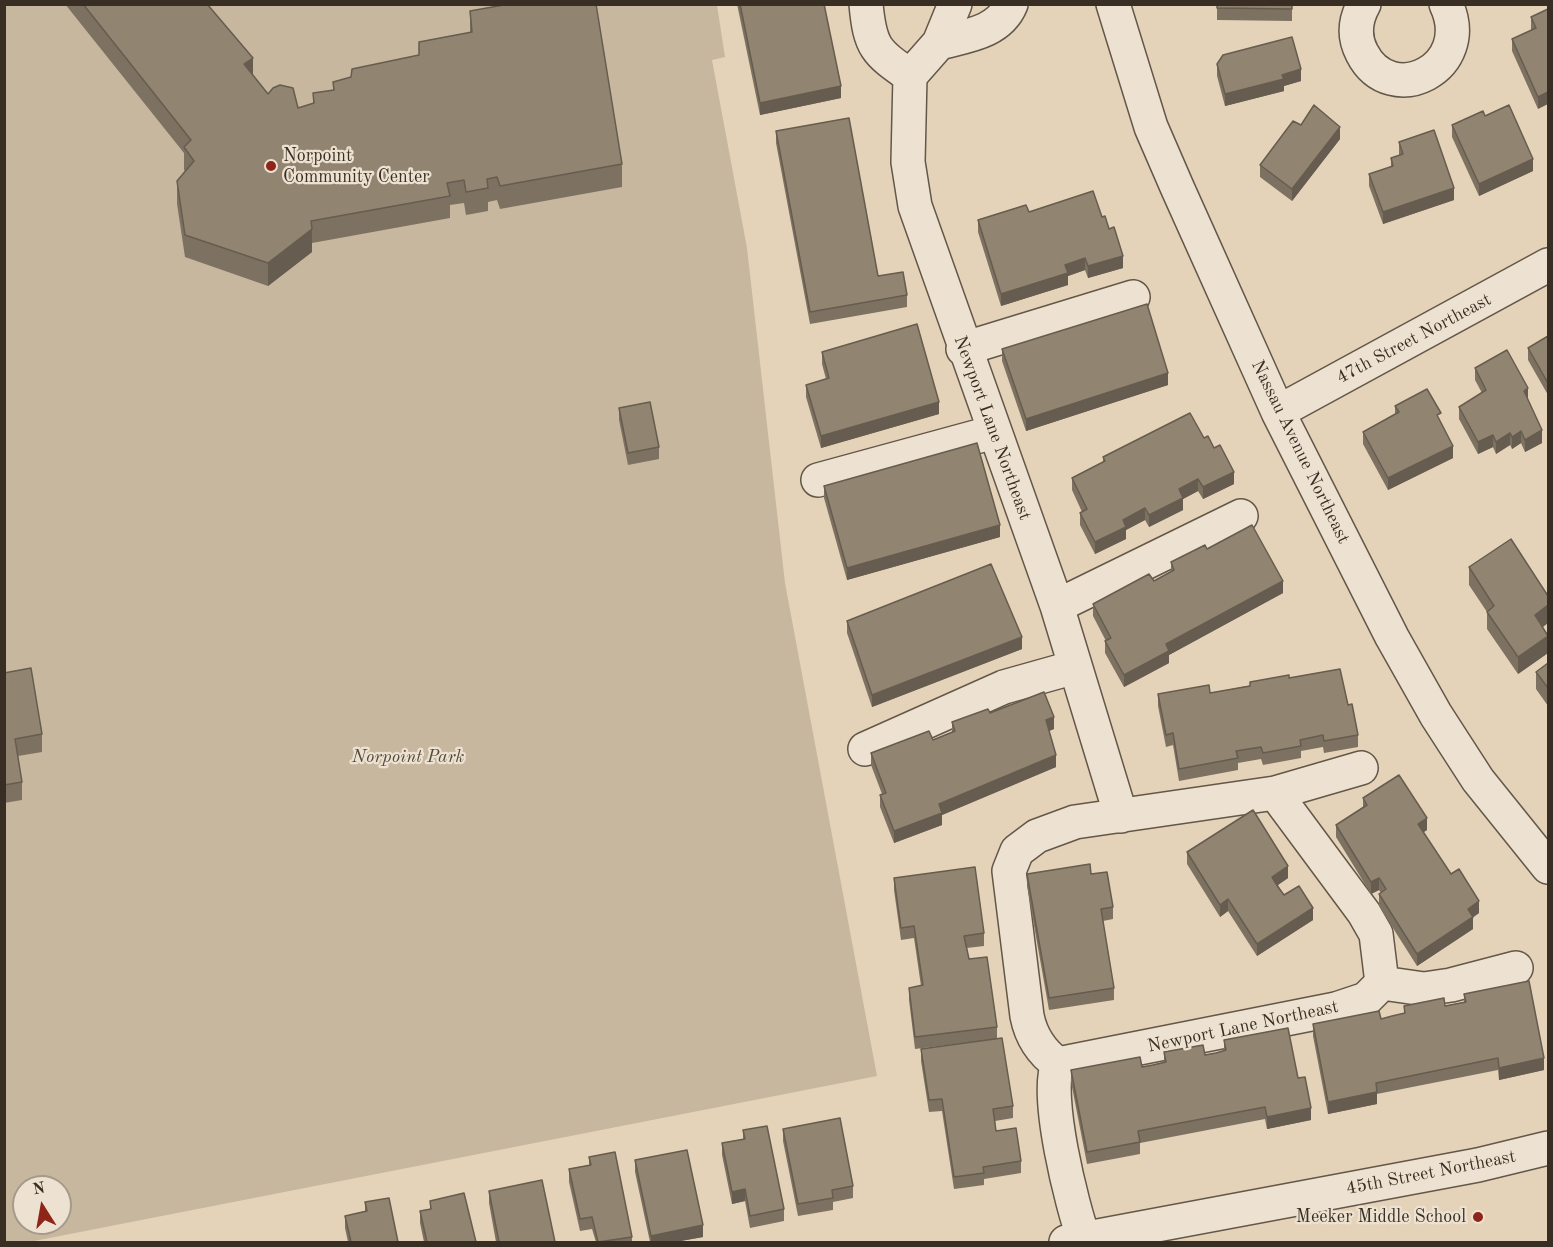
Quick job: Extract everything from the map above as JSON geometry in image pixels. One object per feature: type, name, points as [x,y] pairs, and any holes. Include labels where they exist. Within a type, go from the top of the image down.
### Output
[{"type":"street","points":[[866,4],[869,33],[880,55],[910,76],[939,43],[955,4]]},
{"type":"street","points":[[939,43],[984,32],[1008,13],[1011,4]]},
{"type":"street","name":"Nassau Avenue Northeast","points":[[1113,4],[1151,127],[1278,412],[1392,637],[1436,715],[1478,780],[1548,867]]},
{"type":"street","points":[[1364,4],[1358,15],[1356,30],[1358,45],[1365,59],[1376,70],[1390,77],[1405,80],[1420,77],[1434,70],[1445,60],[1452,46],[1454,31],[1446,4]]},
{"type":"street","name":"Newport Lane Northeast","points":[[910,76],[908,162],[915,206],[963,349],[1057,606],[1121,816]]},
{"type":"street","name":"47th Street Northeast","points":[[1278,412],[1548,266]]},
{"type":"street","points":[[963,349],[1133,297]]},
{"type":"street","points":[[818,480],[994,432]]},
{"type":"street","points":[[1057,606],[1240,516]]},
{"type":"street","points":[[865,749],[1004,687],[1075,667]]},
{"type":"street","points":[[1075,1241],[1073,1208],[1054,1096],[1058,1064],[1046,1056],[1030,1032],[1009,871],[1017,850],[1037,836],[1075,822],[1275,793],[1361,768]]},
{"type":"street","points":[[1275,793],[1364,913],[1376,934],[1382,984],[1424,989],[1451,985],[1516,968]]},
{"type":"street","name":"Newport Lane Northeast","points":[[1058,1064],[1336,1009],[1366,999],[1382,984]]},
{"type":"street","name":"45th Street Northeast","points":[[1075,1241],[1478,1166],[1548,1148]]},
{"type":"green space","name":"Norpoint Park","points":[[5,5],[717,5],[725,57],[712,60],[747,248],[785,583],[877,1076],[72,1234],[72,1175],[12,1175],[12,1235],[65,1235],[29,1242],[5,1242]]},
{"type":"building","points":[[83,4],[207,4],[253,58],[244,64],[268,94],[280,85],[293,88],[298,108],[314,103],[313,93],[334,90],[333,82],[351,77],[352,69],[419,55],[419,42],[472,32],[470,11],[509,4],[596,4],[622,164],[500,186],[497,177],[487,179],[488,188],[466,192],[464,180],[447,183],[450,196],[311,221],[312,229],[268,263],[185,235],[177,181],[194,161],[184,147],[191,140]]},
{"type":"building","points":[[740,4],[824,4],[841,86],[760,103]]},
{"type":"building","points":[[1217,4],[1292,4],[1292,9],[1217,8]]},
{"type":"building","points":[[1548,9],[1548,92],[1538,97],[1512,39],[1536,28],[1531,17]]},
{"type":"building","points":[[1292,37],[1301,69],[1282,75],[1284,79],[1225,94],[1217,64],[1223,55]]},
{"type":"building","points":[[1314,105],[1340,127],[1292,189],[1260,165],[1293,121],[1301,125]]},
{"type":"building","points":[[1509,105],[1533,159],[1479,184],[1452,125],[1483,111],[1485,116]]},
{"type":"building","points":[[849,118],[878,276],[903,272],[907,295],[810,312],[776,131]]},
{"type":"building","points":[[1434,130],[1454,188],[1383,212],[1369,174],[1393,166],[1391,158],[1403,154],[1399,142]]},
{"type":"building","points":[[1093,191],[1109,229],[1114,227],[1123,256],[1088,266],[1085,258],[1065,265],[1068,273],[1001,294],[978,220],[1026,205],[1029,212]]},
{"type":"building","points":[[1147,304],[1168,373],[1026,419],[1002,349]]},
{"type":"building","points":[[917,324],[939,402],[821,436],[806,385],[829,378],[822,352]]},
{"type":"building","points":[[1548,336],[1548,383],[1528,348]]},
{"type":"building","points":[[1507,350],[1528,388],[1524,391],[1542,430],[1525,440],[1521,431],[1512,437],[1510,433],[1496,442],[1493,435],[1478,442],[1459,407],[1486,390],[1475,368]]},
{"type":"building","points":[[1427,389],[1441,413],[1437,415],[1453,446],[1388,478],[1363,432],[1399,412],[1395,406]]},
{"type":"building","points":[[650,402],[659,447],[628,453],[619,408]]},
{"type":"building","points":[[1190,413],[1204,438],[1208,436],[1214,448],[1220,445],[1234,472],[1203,487],[1198,479],[1179,489],[1183,498],[1149,515],[1145,508],[1123,520],[1126,527],[1095,542],[1080,513],[1087,509],[1072,478],[1105,461],[1103,457]]},
{"type":"building","points":[[977,443],[1000,525],[847,568],[824,486]]},
{"type":"building","points":[[1252,525],[1283,581],[1166,644],[1169,651],[1124,675],[1105,641],[1111,638],[1093,604],[1149,574],[1154,581],[1174,570],[1171,562],[1205,545],[1207,549]]},
{"type":"building","points":[[1511,539],[1548,596],[1548,605],[1535,615],[1548,636],[1518,657],[1487,612],[1494,606],[1469,567]]},
{"type":"building","points":[[991,564],[1022,637],[872,695],[847,621]]},
{"type":"building","points":[[1548,663],[1548,688],[1536,672]]},
{"type":"building","points":[[31,668],[42,734],[15,739],[22,782],[4,785],[4,673]]},
{"type":"building","points":[[1340,669],[1348,705],[1352,704],[1358,735],[1324,741],[1323,735],[1300,740],[1301,746],[1263,753],[1261,747],[1236,751],[1238,758],[1179,769],[1173,733],[1166,735],[1158,694],[1209,685],[1210,693],[1250,686],[1250,682]]},
{"type":"building","points":[[1044,692],[1054,717],[1046,720],[1056,755],[939,804],[942,813],[894,831],[880,795],[886,793],[871,753],[929,731],[933,740],[955,731],[952,722],[988,709],[990,713]]},
{"type":"building","points":[[1399,775],[1427,818],[1418,824],[1451,874],[1459,869],[1479,901],[1468,909],[1473,917],[1417,954],[1379,894],[1386,889],[1379,878],[1371,882],[1336,825],[1367,805],[1363,798]]},
{"type":"building","points":[[1253,810],[1288,866],[1272,877],[1278,887],[1284,895],[1299,886],[1313,908],[1257,944],[1228,899],[1220,905],[1187,852]]},
{"type":"building","points":[[1090,864],[1091,874],[1107,872],[1113,907],[1101,909],[1114,988],[1049,998],[1027,874]]},
{"type":"building","points":[[975,867],[984,933],[964,936],[969,959],[987,957],[997,1027],[915,1037],[909,988],[923,985],[914,926],[901,928],[894,878]]},
{"type":"building","points":[[1529,981],[1544,1058],[1499,1068],[1498,1058],[1376,1083],[1377,1092],[1328,1102],[1313,1024],[1379,1011],[1381,1019],[1405,1013],[1404,1006],[1444,998],[1445,1006],[1466,1002],[1464,994]]},
{"type":"building","points":[[1288,1028],[1298,1078],[1305,1077],[1311,1108],[1267,1117],[1265,1107],[1138,1131],[1140,1142],[1087,1152],[1071,1070],[1140,1057],[1142,1067],[1153,1065],[1166,1062],[1164,1052],[1203,1045],[1205,1055],[1216,1053],[1226,1050],[1224,1040]]},
{"type":"building","points":[[1002,1038],[1013,1106],[993,1109],[996,1131],[1016,1128],[1021,1161],[983,1167],[984,1173],[954,1177],[942,1099],[929,1100],[921,1049]]},
{"type":"building","points":[[840,1118],[853,1186],[832,1190],[833,1198],[798,1204],[783,1129]]},
{"type":"building","points":[[767,1126],[784,1209],[750,1216],[745,1189],[732,1192],[722,1143],[745,1139],[743,1130]]},
{"type":"building","points":[[687,1150],[703,1225],[651,1236],[635,1160]]},
{"type":"building","points":[[615,1152],[632,1237],[598,1242],[592,1217],[580,1219],[569,1169],[591,1165],[589,1157]]},
{"type":"building","points":[[542,1180],[555,1242],[499,1242],[489,1191]]},
{"type":"building","points":[[464,1193],[476,1242],[427,1242],[420,1211],[431,1209],[430,1201]]},
{"type":"building","points":[[389,1198],[398,1242],[351,1242],[345,1216],[367,1211],[365,1202]]},
{"type":"place","name":"Norpoint Community Center","points":[[271,166]]},
{"type":"place","name":"Meeker Middle School","points":[[1478,1217]]}]
